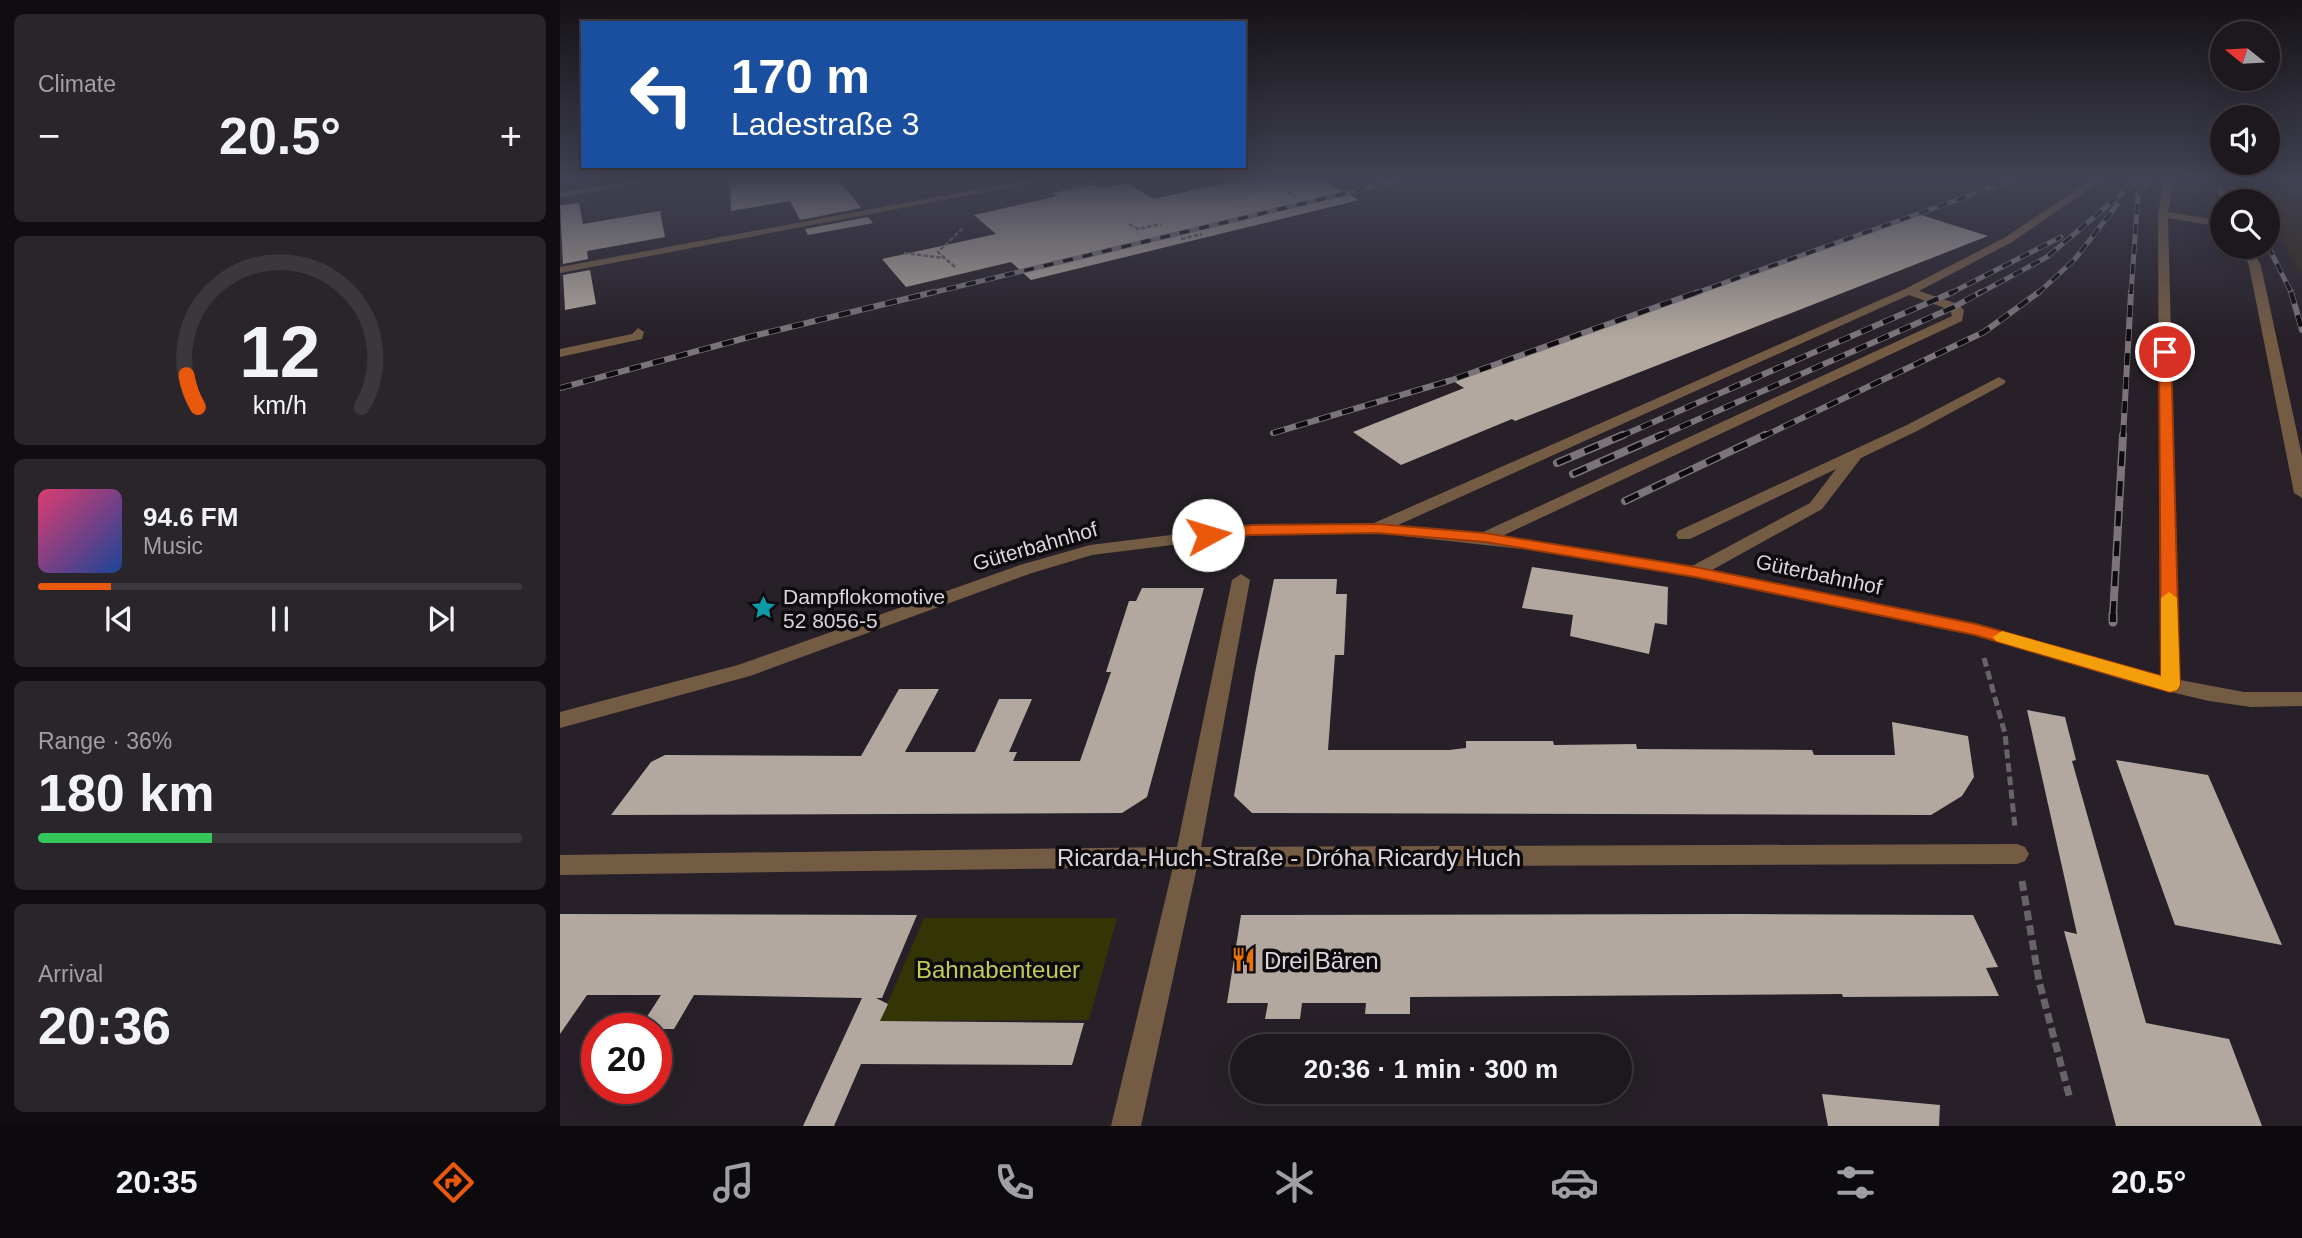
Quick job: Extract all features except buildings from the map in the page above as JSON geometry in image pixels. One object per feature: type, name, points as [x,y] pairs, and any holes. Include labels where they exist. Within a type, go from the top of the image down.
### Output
[{"type":"street","points":[[560,270],[704,248],[776,233]]},
{"type":"street","name":"Güterbahnhof","points":[[1377,528],[1909,291],[2019,233]]},
{"type":"street","points":[[2163,233],[2170,685]]},
{"type":"street","points":[[2252,259],[2302,493]]},
{"type":"street","points":[[1485,537],[1958,318],[1958,310],[1954,307],[1909,291]]},
{"type":"street","points":[[560,352],[638,336],[638,331]]},
{"type":"street","points":[[1684,534],[1857,454],[1999,381]]},
{"type":"street","points":[[1695,572],[1816,506],[1857,454]]},
{"type":"street","name":"Güterbahnhof","points":[[560,720],[598,712],[743,671],[1026,569],[1090,550],[1252,530],[1377,528],[1485,537],[1695,572],[1976,630],[2170,685],[2245,699],[2302,699]]},
{"type":"street","points":[[1126,1126],[1187,857],[1241,580]]},
{"type":"street","name":"Ricarda-Huch-Straße - Dróha Ricardy Huch","points":[[560,864],[1187,857],[2017,854]]},
{"type":"path","points":[[955,267],[939,252],[958,233]]},
{"type":"path","points":[[1181,239],[1202,234]]},
{"type":"path","points":[[904,253],[945,258]]},
{"type":"path","points":[[1976,630],[2005,734],[2017,854],[2039,981],[2070,1099]]},
{"type":"shaded area","points":[[2280,233],[2302,233],[2302,275],[2280,239]]},
{"type":"green space","name":"Bahnabenteuer","points":[[924,918],[1117,918],[1089,1020],[880,1021]]},
{"type":"railway","points":[[927,294],[1183,233]]},
{"type":"railway","points":[[1693,294],[1866,233]]},
{"type":"railway","points":[[1978,294],[2047,257],[2076,233]]},
{"type":"railway","points":[[2037,294],[2074,260],[2095,233]]},
{"type":"railway","points":[[2131,294],[2135,233]]},
{"type":"railway","points":[[1953,292],[2061,237]]},
{"type":"railway","points":[[2274,259],[2291,292]]},
{"type":"railway","points":[[560,388],[749,337],[934,292]]},
{"type":"railway","points":[[1273,433],[1452,380],[1698,292]]},
{"type":"railway","points":[[1619,437],[1953,292]]},
{"type":"railway","points":[[1658,437],[1954,307],[1981,292]]},
{"type":"railway","points":[[1762,437],[1984,332],[2039,292]]},
{"type":"railway","points":[[2123,437],[2131,292]]},
{"type":"railway","points":[[2291,292],[2302,330]]},
{"type":"railway","points":[[1557,463],[1623,435]]},
{"type":"railway","points":[[1573,474],[1662,435]]},
{"type":"railway","points":[[1625,501],[1765,435]]},
{"type":"railway","points":[[2113,616],[2123,435]]},
{"type":"railway","points":[[2113,616],[2113,622]]},
{"type":"slow traffic","points":[[2002,637],[2170,685],[2169,598]]},
{"type":"place","name":"Dampflokomotive 52 8056-5","points":[[763,608]]},
{"type":"place","name":"Drei Bären","points":[[1244,960]]},
{"type":"route","points":[[1208,535],[1252,530],[1377,528],[1485,537],[1695,572],[1976,630],[2170,685],[2165,352]]}]
